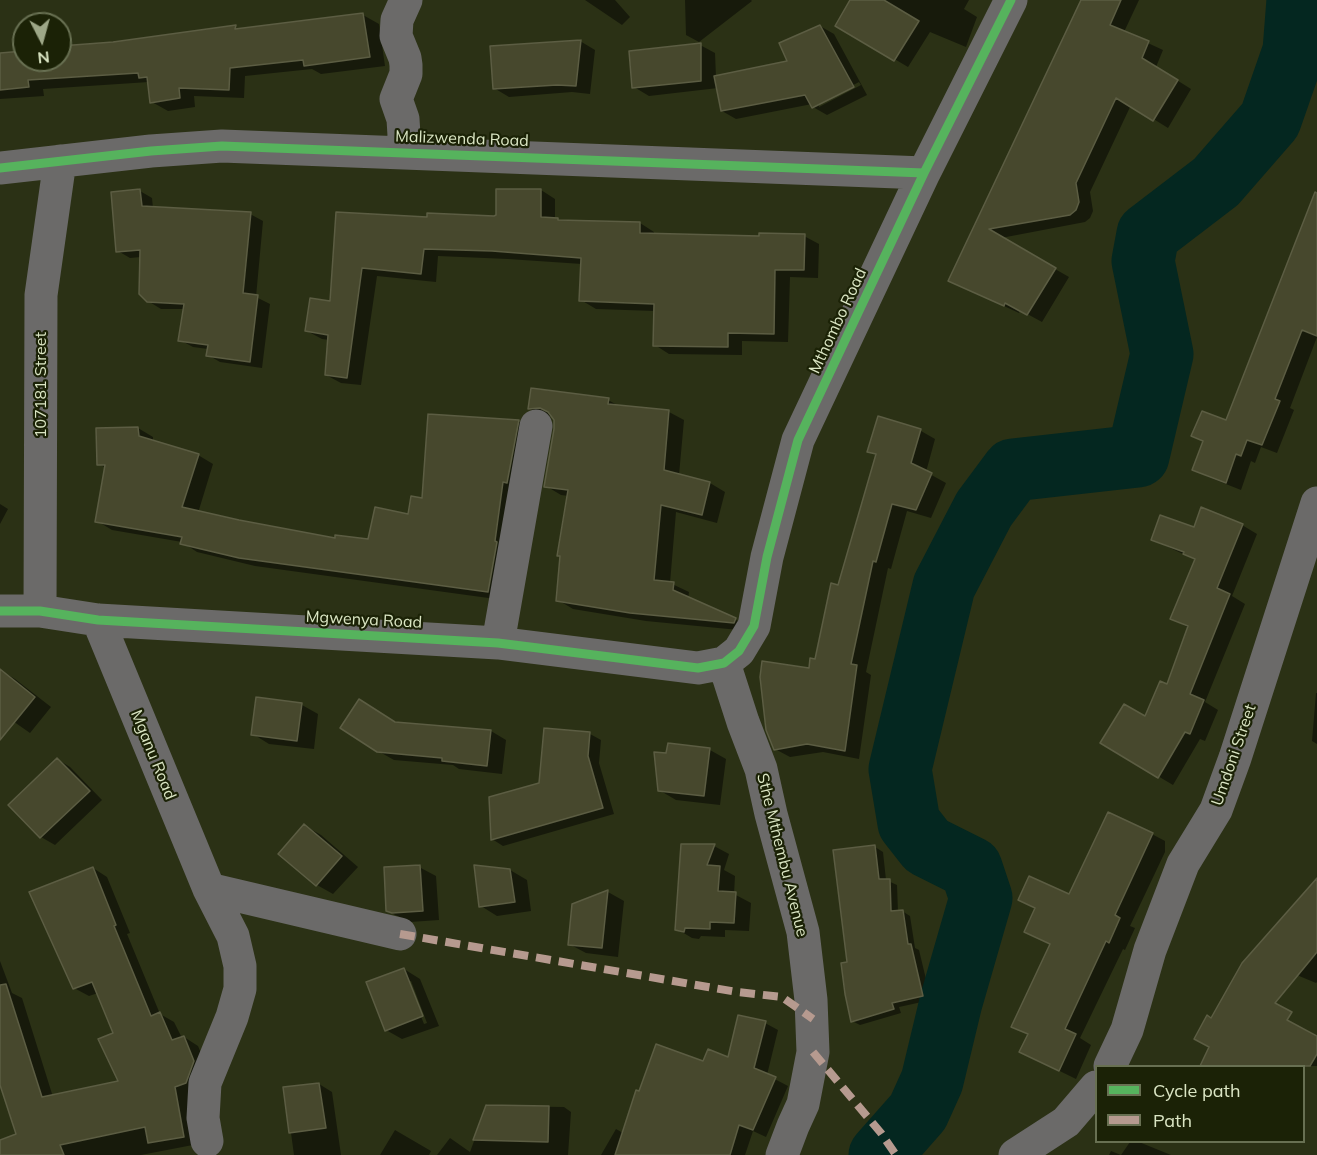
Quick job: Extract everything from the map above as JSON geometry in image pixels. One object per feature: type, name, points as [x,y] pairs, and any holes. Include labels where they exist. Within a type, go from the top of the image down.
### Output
[{"type":"street","points":[[405,152],[403,119],[396,99],[406,74],[406,65],[396,36],[397,20],[406,0]]},
{"type":"street","name":"Mthombo Road","points":[[724,663],[739,651],[754,626],[767,557],[798,440],[924,173],[1011,0]]},
{"type":"street","name":"Malizwenda Road","points":[[0,168],[222,146],[924,173]]},
{"type":"street","name":"107181 Street","points":[[40,611],[41,295],[60,161]]},
{"type":"street","points":[[498,643],[536,426]]},
{"type":"street","name":"Umdoni Street","points":[[1110,1065],[1127,1030],[1150,950],[1183,864],[1216,810],[1317,504]]},
{"type":"street","name":"Mgwenya Road","points":[[0,611],[40,611],[98,620],[498,643],[698,669],[724,663]]},
{"type":"street","name":"Mganu Road","points":[[98,620],[208,889],[233,936],[240,966],[240,989],[232,1017],[205,1083],[203,1118],[207,1141]]},
{"type":"street","name":"Sthe Mthembu Avenue","points":[[724,663],[743,722],[762,769],[803,932],[813,1019],[811,1063],[803,1104],[782,1155]]},
{"type":"street","points":[[208,889],[400,934]]},
{"type":"street","points":[[1015,1155],[1066,1122],[1095,1088]]},
{"type":"building","points":[[850,0],[884,0],[919,21],[894,61],[835,26]]},
{"type":"building","points":[[1081,0],[1121,0],[1110,25],[1149,41],[1142,58],[1178,80],[1153,121],[1116,98],[1076,183],[1079,202],[1076,210],[1070,215],[989,229],[1056,268],[1027,315],[1005,303],[1004,306],[948,281]]},
{"type":"building","points":[[363,13],[370,57],[304,66],[303,60],[230,68],[229,90],[179,88],[180,98],[150,103],[147,77],[139,78],[138,73],[28,80],[29,87],[0,90],[0,53],[12,52],[12,72],[72,72],[72,45],[113,42],[236,25],[235,29]]},
{"type":"building","points":[[820,25],[854,87],[812,108],[805,95],[721,111],[714,76],[787,61],[779,43]]},
{"type":"building","points":[[581,40],[576,86],[493,89],[490,46]]},
{"type":"building","points":[[701,43],[701,81],[632,88],[629,51]]},
{"type":"building","points":[[140,189],[142,206],[251,212],[243,293],[258,295],[250,362],[206,356],[208,345],[178,341],[184,304],[147,302],[139,294],[140,250],[116,252],[111,192]]},
{"type":"building","points":[[496,189],[541,189],[541,217],[558,218],[558,220],[640,222],[640,233],[759,236],[759,233],[805,234],[804,270],[775,270],[774,334],[728,333],[728,347],[653,346],[654,304],[579,301],[581,258],[492,251],[424,249],[421,274],[362,268],[347,378],[325,375],[328,335],[305,331],[310,298],[330,301],[336,212],[427,217],[427,213],[494,216],[496,215]]},
{"type":"building","points":[[1315,192],[1317,193],[1317,336],[1302,330],[1275,399],[1280,401],[1262,445],[1247,440],[1241,456],[1236,454],[1226,483],[1192,470],[1203,441],[1191,436],[1202,411],[1226,420]]},
{"type":"building","points":[[531,388],[609,398],[608,404],[669,410],[664,470],[710,482],[702,515],[661,505],[654,580],[674,582],[673,590],[736,618],[734,623],[630,613],[556,601],[560,556],[557,556],[568,490],[544,487],[554,420],[548,412],[540,408],[528,409]]},
{"type":"building","points":[[428,414],[519,420],[507,483],[503,482],[495,541],[497,542],[488,592],[239,558],[180,544],[182,537],[95,522],[105,465],[97,465],[96,428],[138,427],[139,436],[199,454],[182,507],[335,538],[335,535],[368,539],[375,507],[408,514],[411,496],[422,498]]},
{"type":"building","points":[[878,416],[921,429],[911,463],[932,473],[916,510],[892,504],[876,562],[873,561],[851,664],[857,665],[845,751],[807,744],[774,750],[766,730],[760,677],[762,661],[809,668],[810,658],[815,659],[831,583],[838,585],[876,454],[867,452]]},
{"type":"building","points":[[1201,507],[1243,524],[1217,588],[1230,594],[1190,694],[1204,700],[1190,734],[1185,732],[1158,778],[1100,743],[1124,704],[1145,716],[1160,681],[1167,684],[1188,626],[1170,619],[1195,559],[1183,554],[1184,552],[1151,540],[1160,515],[1194,527]]},
{"type":"building","points":[[0,669],[35,697],[0,740]]},
{"type":"building","points":[[256,697],[302,703],[297,741],[251,735]]},
{"type":"building","points":[[359,699],[395,722],[491,730],[487,766],[442,761],[442,758],[377,752],[340,728]]},
{"type":"building","points":[[544,728],[590,732],[588,756],[603,808],[491,840],[489,797],[539,783]]},
{"type":"building","points":[[668,743],[710,748],[704,796],[658,791],[654,752],[666,753]]},
{"type":"building","points":[[57,758],[90,791],[40,838],[8,805]]},
{"type":"building","points":[[1108,812],[1153,833],[1115,915],[1120,918],[1109,943],[1106,941],[1065,1029],[1076,1034],[1059,1071],[1019,1052],[1028,1034],[1011,1027],[1050,944],[1024,932],[1035,908],[1018,900],[1029,876],[1069,894]]},
{"type":"building","points":[[304,824],[342,856],[316,886],[278,854]]},
{"type":"building","points":[[681,844],[715,844],[707,865],[720,866],[718,891],[736,892],[734,923],[710,922],[710,929],[685,928],[684,932],[675,930]]},
{"type":"building","points":[[875,845],[879,879],[890,879],[891,911],[903,910],[908,944],[911,944],[923,996],[892,1003],[894,1009],[851,1022],[841,963],[847,962],[833,850]]},
{"type":"building","points":[[420,865],[423,911],[392,913],[386,911],[384,867]]},
{"type":"building","points":[[474,865],[510,869],[515,902],[479,907]]},
{"type":"building","points":[[93,867],[116,925],[114,926],[151,1016],[160,1012],[172,1040],[184,1036],[194,1061],[186,1083],[175,1087],[184,1137],[148,1143],[145,1127],[60,1145],[64,1155],[0,1155],[0,1140],[16,1134],[0,1085],[0,985],[6,984],[42,1097],[118,1081],[98,1039],[113,1033],[92,982],[73,989],[29,892]]},
{"type":"building","points":[[1317,878],[1317,952],[1275,1003],[1292,1012],[1287,1020],[1317,1036],[1317,1054],[1310,1066],[1200,1065],[1209,1047],[1194,1039],[1207,1015],[1211,1018],[1242,963]]},
{"type":"building","points":[[608,890],[602,948],[568,945],[572,904]]},
{"type":"building","points":[[404,968],[423,1016],[385,1031],[366,982]]},
{"type":"building","points":[[738,1015],[766,1021],[754,1068],[776,1077],[753,1130],[739,1125],[730,1155],[615,1155],[636,1090],[639,1091],[656,1044],[703,1061],[708,1049],[728,1057]]},
{"type":"building","points":[[319,1083],[326,1128],[289,1133],[283,1087]]},
{"type":"building","points":[[486,1105],[549,1106],[548,1142],[473,1140]]},
{"type":"waterway","points":[[880,1155],[918,1112],[932,1081],[951,1002],[981,898],[971,868],[927,846],[909,823],[900,769],[944,586],[984,509],[1013,470],[1138,456],[1162,354],[1143,261],[1148,234],[1216,182],[1270,120],[1294,51],[1298,0]]},
{"type":"marked path","points":[[400,934],[737,992],[782,997],[813,1019]]},
{"type":"marked path","points":[[813,1052],[881,1133],[896,1155]]},
{"type":"cycle path","points":[[0,611],[40,611],[98,620],[498,643],[698,668],[724,663],[739,651],[754,626],[767,557],[798,440],[924,173],[1011,0]]},
{"type":"cycle path","points":[[0,168],[151,151],[222,146],[924,173]]}]
